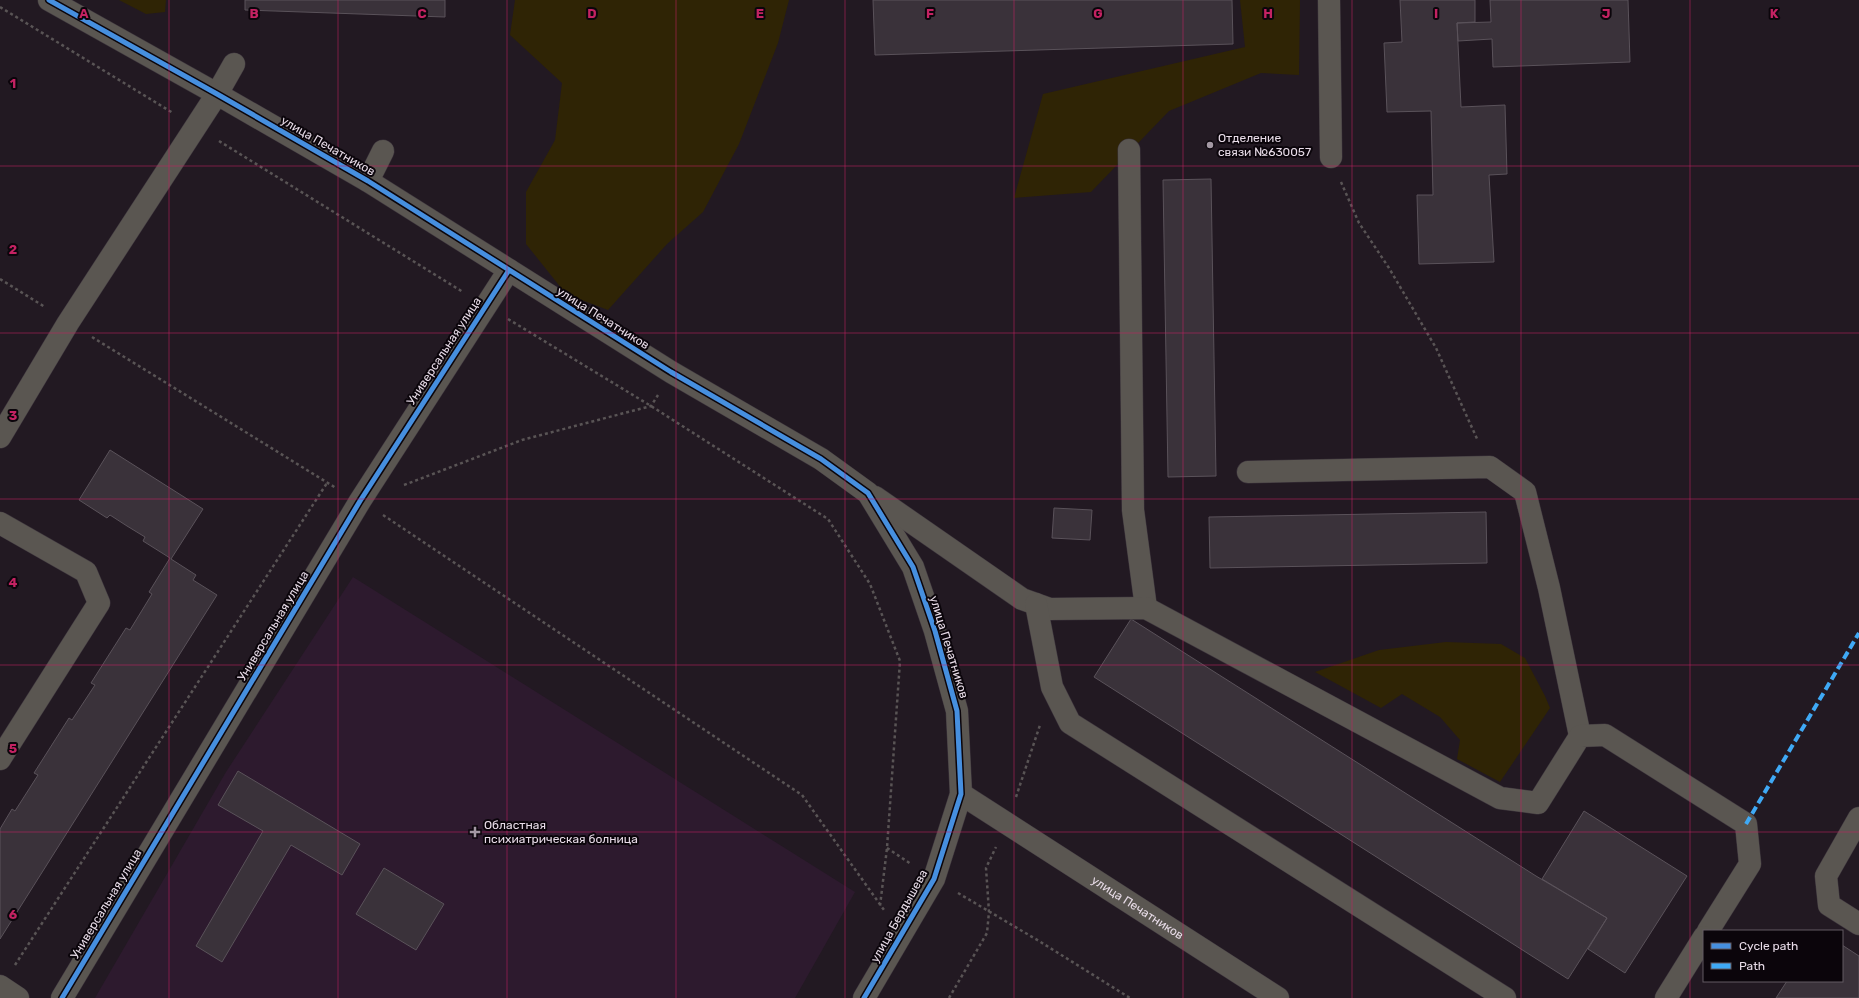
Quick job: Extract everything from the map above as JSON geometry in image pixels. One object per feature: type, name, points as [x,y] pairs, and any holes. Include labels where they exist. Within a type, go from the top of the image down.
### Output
[{"type":"street","name":"улица Печатников","points":[[49,0],[218,94],[368,181],[671,372],[821,459],[868,493],[913,567],[935,631],[957,711],[961,794],[1278,998]]},
{"type":"street","points":[[1329,0],[1331,157]]},
{"type":"street","points":[[0,437],[68,322],[218,94],[234,64]]},
{"type":"street","points":[[1129,150],[1133,510],[1146,608]]},
{"type":"street","points":[[368,181],[383,151]]},
{"type":"street","name":"Универсальная улица","points":[[62,998],[360,501],[509,270]]},
{"type":"street","points":[[868,493],[1022,599],[1050,609],[1146,608],[1500,798],[1538,803],[1580,736],[1549,588],[1525,492],[1490,466],[1248,472]]},
{"type":"street","points":[[0,523],[86,572],[99,603],[0,759]]},
{"type":"street","points":[[1036,604],[1052,687],[1070,724],[1505,998]]},
{"type":"street","points":[[1580,736],[1604,735],[1746,824],[1750,864],[1709,930]]},
{"type":"street","name":"улица Бердышева","points":[[864,998],[934,878],[961,794]]},
{"type":"street","points":[[1859,818],[1826,876],[1829,905],[1859,924]]},
{"type":"street","points":[[1666,998],[1703,939]]},
{"type":"path","points":[[0,7],[651,406],[828,519],[870,584],[900,661],[887,848],[880,906]]},
{"type":"path","points":[[1331,157],[1359,223],[1389,268],[1436,348],[1490,466]]},
{"type":"path","points":[[0,278],[326,483],[377,511],[802,795],[901,935]]},
{"type":"path","points":[[360,501],[522,440],[651,406],[671,372]]},
{"type":"path","points":[[6,990],[326,483]]},
{"type":"path","points":[[949,998],[987,933],[989,912],[986,868],[1007,824],[1052,687]]},
{"type":"path","points":[[887,848],[1130,998]]},
{"type":"shaded area","points":[[119,0],[166,0],[165,12],[146,14]]},
{"type":"shaded area","points":[[515,0],[789,0],[778,43],[739,144],[703,212],[667,244],[608,310],[566,294],[526,244],[526,192],[555,140],[562,83],[510,35]]},
{"type":"shaded area","points":[[1240,0],[1300,0],[1299,75],[1261,73],[1169,111],[1091,192],[1014,198],[1043,94],[1245,47]]},
{"type":"shaded area","name":"Областная психиатрическая болница","points":[[353,577],[855,892],[795,998],[95,998],[226,772]]},
{"type":"shaded area","points":[[1446,642],[1501,644],[1525,658],[1550,708],[1500,782],[1457,759],[1460,740],[1440,717],[1402,694],[1381,708],[1315,672],[1379,650]]},
{"type":"building","points":[[245,0],[445,0],[445,17],[245,10]]},
{"type":"building","points":[[873,0],[1232,0],[1233,44],[875,55]]},
{"type":"building","points":[[1400,0],[1475,0],[1475,22],[1457,23],[1461,107],[1505,105],[1507,174],[1489,175],[1494,262],[1419,264],[1417,195],[1433,195],[1431,111],[1387,112],[1384,43],[1402,42]]},
{"type":"building","points":[[1490,0],[1628,0],[1630,62],[1493,67],[1492,39],[1458,41],[1457,23],[1491,22]]},
{"type":"building","points":[[1211,179],[1216,476],[1168,477],[1163,180]]},
{"type":"building","points":[[110,450],[203,509],[171,559],[196,575],[193,580],[217,595],[0,939],[0,829],[12,809],[15,811],[38,775],[34,773],[69,718],[72,720],[95,685],[91,683],[126,628],[130,630],[152,594],[149,592],[170,558],[143,541],[145,537],[110,515],[107,518],[79,500]]},
{"type":"building","points":[[1054,508],[1092,510],[1090,540],[1052,538]]},
{"type":"building","points":[[1486,512],[1487,563],[1210,568],[1209,517]]},
{"type":"building","points":[[1131,619],[1536,876],[1607,918],[1568,979],[1094,677]]},
{"type":"building","points":[[238,771],[360,844],[342,875],[291,845],[222,962],[196,946],[263,831],[218,805]]},
{"type":"building","points":[[1584,811],[1687,876],[1625,973],[1588,949],[1607,918],[1542,879]]},
{"type":"building","points":[[384,868],[444,904],[416,950],[356,914]]},
{"type":"building","points":[[1843,946],[1859,956],[1859,998],[1776,998],[1786,982],[1843,982]]},
{"type":"marked path","points":[[1746,824],[1859,633]]},
{"type":"cycle path","points":[[49,0],[368,181],[671,372],[821,459],[868,493],[913,567],[935,631],[957,711],[961,794],[934,879],[864,998]]},
{"type":"cycle path","points":[[62,998],[360,501],[509,270]]},
{"type":"place","name":"Отделение связи №630057","points":[[1210,145]]},
{"type":"place","name":"Областная психиатрическая болница","points":[[475,832]]}]
